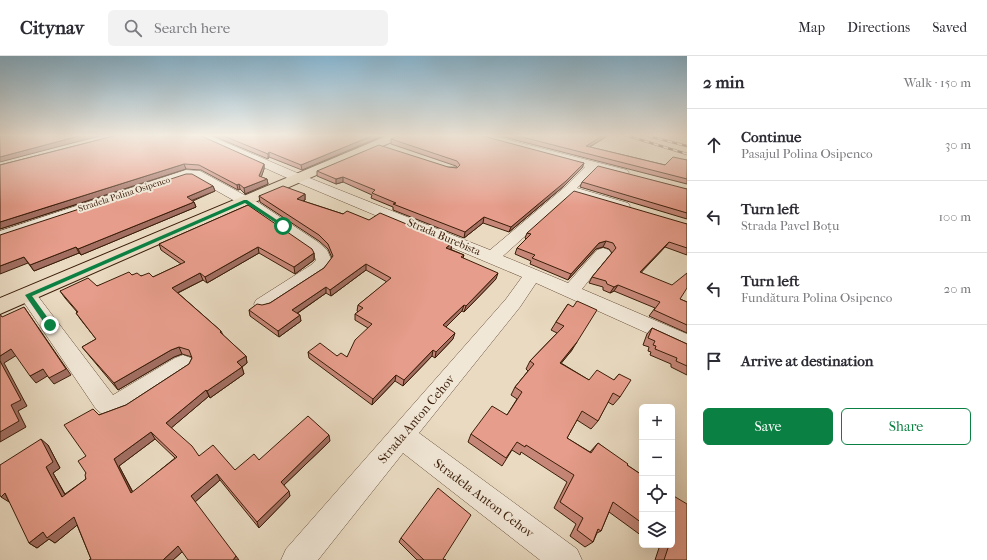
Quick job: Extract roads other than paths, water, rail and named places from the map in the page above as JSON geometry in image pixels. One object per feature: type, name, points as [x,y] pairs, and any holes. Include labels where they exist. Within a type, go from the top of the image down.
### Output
[{"type":"main road","points":[[0,307],[298,178],[349,159]]},
{"type":"street","name":"Strada Burebista","points":[[253,159],[492,257],[532,276],[687,343]]},
{"type":"street","points":[[568,159],[636,177]]},
{"type":"street","points":[[492,257],[569,190],[593,165]]},
{"type":"street","name":"Stradela Polina Osipenco","points":[[0,236],[186,174],[196,174],[245,201],[312,245],[324,257],[324,261],[317,269],[263,304]]},
{"type":"street","points":[[569,190],[636,210]]},
{"type":"street","points":[[570,292],[603,253]]},
{"type":"street","name":"Strada Anton Cehov","points":[[297,560],[513,302],[532,276]]},
{"type":"street","points":[[28,295],[104,402],[111,407],[121,403],[184,364]]},
{"type":"street","name":"Stradela Anton Cehov","points":[[402,436],[566,560]]}]
